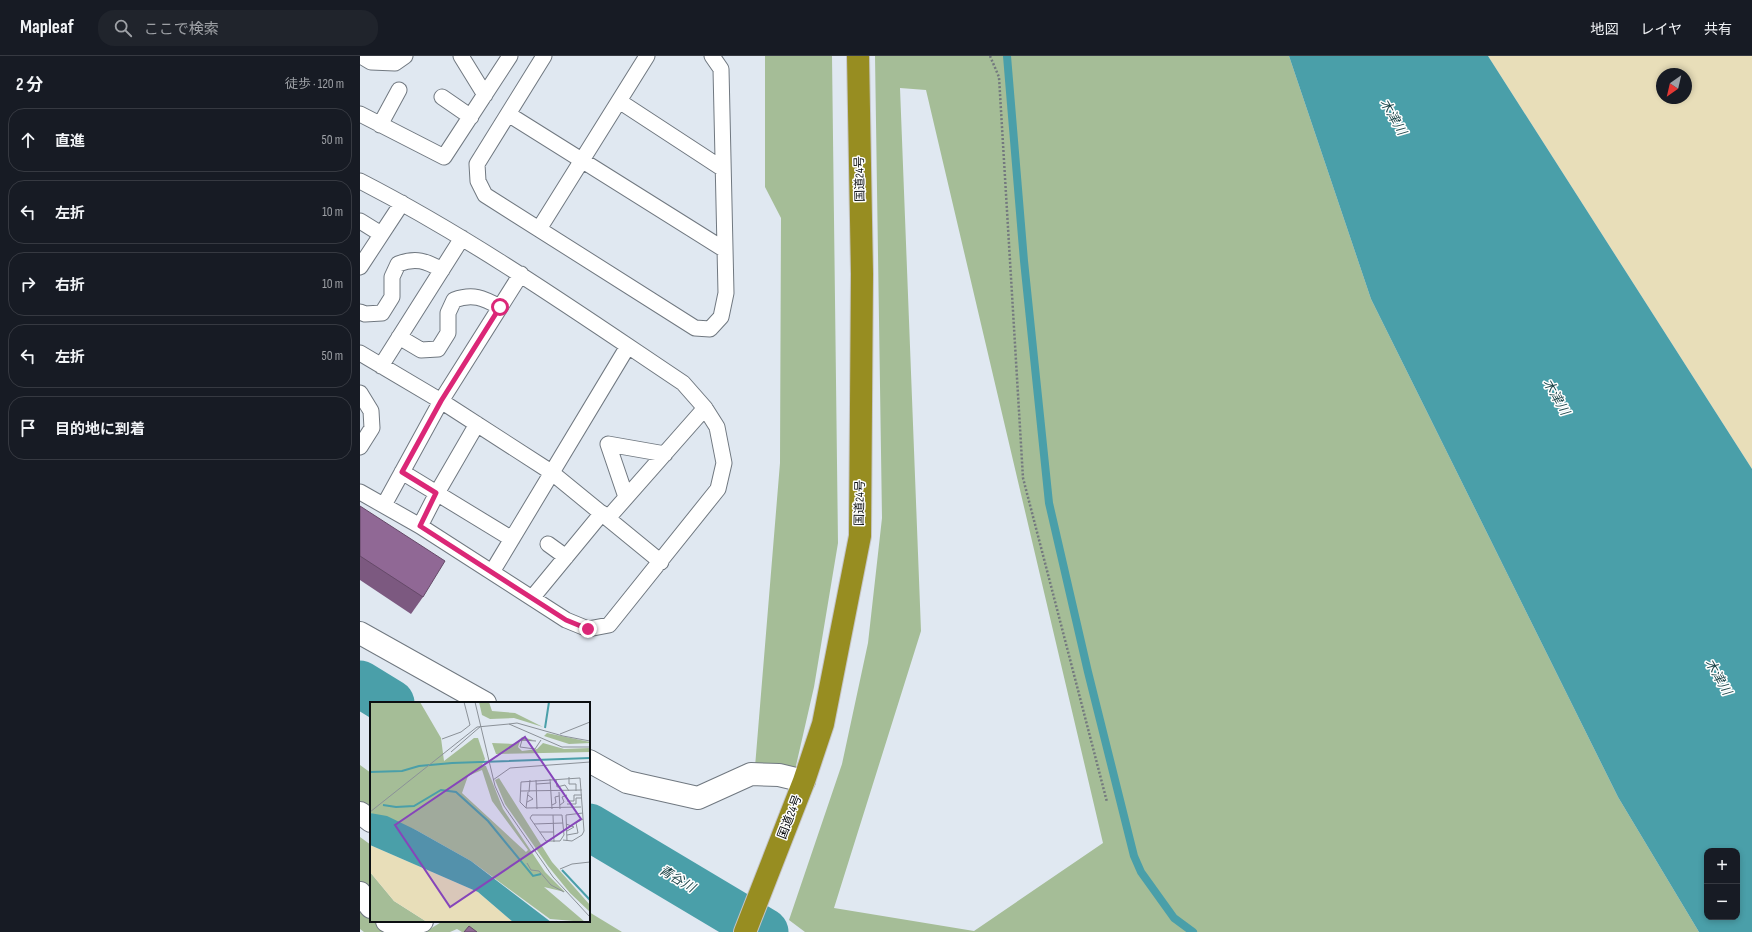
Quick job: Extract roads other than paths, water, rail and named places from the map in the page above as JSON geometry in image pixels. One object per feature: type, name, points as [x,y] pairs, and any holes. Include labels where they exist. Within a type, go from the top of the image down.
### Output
[{"type":"highway","name":"国道24号","points":[[745,932],[804,781],[823,724],[860,536],[862,274],[858,56]]},
{"type":"street","points":[[360,634],[483,702]]},
{"type":"street","points":[[590,762],[627,782],[698,798],[751,774],[778,775],[804,781]]},
{"type":"street","points":[[360,813],[370,819]]},
{"type":"street","points":[[360,893],[370,906]]},
{"type":"street","points":[[388,922],[401,928],[419,922]]},
{"type":"lane","points":[[361,56],[371,62],[394,63],[405,56]]},
{"type":"lane","points":[[461,56],[486,95]]},
{"type":"lane","points":[[360,114],[444,158],[510,56]]},
{"type":"lane","points":[[544,56],[477,164],[478,181],[485,195],[695,328],[710,329],[721,317],[726,293],[721,69],[712,56]]},
{"type":"lane","points":[[539,229],[646,56]]},
{"type":"lane","points":[[380,125],[399,90]]},
{"type":"lane","points":[[442,97],[471,117]]},
{"type":"lane","points":[[619,101],[723,169]]},
{"type":"lane","points":[[508,114],[725,250]]},
{"type":"lane","points":[[360,181],[402,203],[521,274],[683,383],[705,408],[717,427],[724,463],[718,489],[661,562],[609,625],[588,629],[566,620],[420,526],[360,492]]},
{"type":"lane","points":[[362,260],[402,203]]},
{"type":"lane","points":[[360,221],[381,234]]},
{"type":"lane","points":[[381,366],[462,238]]},
{"type":"lane","points":[[360,312],[365,314],[382,313],[392,296],[392,277],[398,264],[409,260],[427,262],[442,270]]},
{"type":"lane","points":[[384,506],[441,401],[521,274]]},
{"type":"lane","points":[[399,337],[421,350],[438,349],[448,333],[448,314],[454,300],[465,296],[483,298],[500,307]]},
{"type":"lane","points":[[492,572],[628,346]]},
{"type":"lane","points":[[360,353],[441,401],[551,472],[661,562]]},
{"type":"lane","points":[[360,393],[371,411],[372,428],[360,447]]},
{"type":"lane","points":[[532,598],[566,557],[604,516],[626,497],[705,408]]},
{"type":"lane","points":[[420,526],[436,493],[477,424]]},
{"type":"lane","points":[[626,497],[608,444],[665,454]]},
{"type":"lane","points":[[402,472],[512,538]]},
{"type":"lane","points":[[548,544],[566,557]]},
{"type":"water","name":"木津川","points":[[1289,56],[1488,56],[1752,469],[1752,932],[1699,932],[1618,797],[1371,299]]},
{"type":"waterway","points":[[1007,56],[1024,261],[1049,503],[1088,672],[1134,856],[1141,872],[1174,918],[1193,932]]},
{"type":"waterway","name":"青谷川","points":[[360,684],[389,702]]},
{"type":"waterway","name":"青谷川","points":[[590,828],[765,932]]}]
